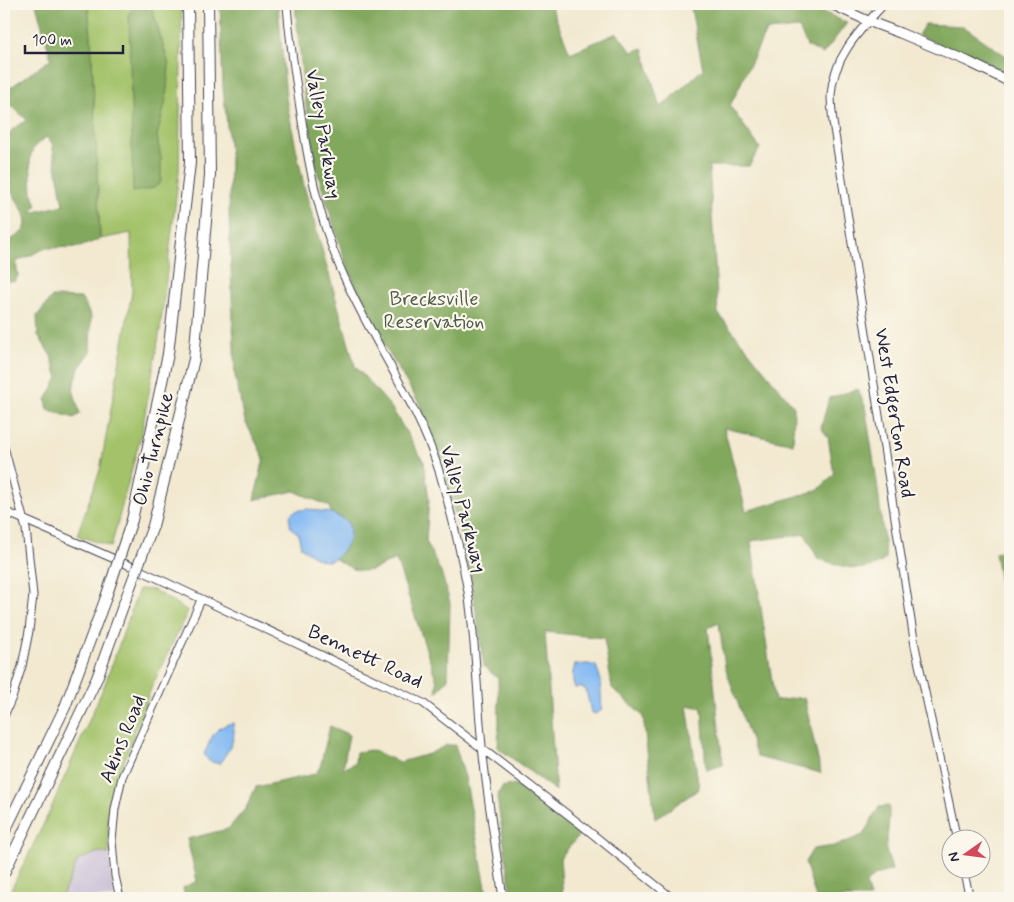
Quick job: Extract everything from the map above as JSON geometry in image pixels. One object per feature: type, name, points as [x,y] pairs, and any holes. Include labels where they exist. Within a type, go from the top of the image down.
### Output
[{"type":"highway","name":"Ohio Turnpike","points":[[4,833],[65,707],[105,600],[132,520],[168,354],[190,163],[188,4]]},
{"type":"highway","name":"Ohio Turnpike","points":[[4,873],[97,678],[153,526],[194,359],[210,175],[208,4]]},
{"type":"main road","points":[[831,4],[967,61],[1010,82]]},
{"type":"street","name":"Valley Parkway","points":[[287,4],[290,44],[308,164],[320,208],[344,278],[406,395],[427,439],[440,474],[468,593],[482,748],[503,898]]},
{"type":"street","name":"West Edgerton Road","points":[[884,4],[848,45],[834,74],[831,95],[833,122],[914,646],[955,830]]},
{"type":"street","points":[[4,447],[27,538],[33,595],[30,631],[22,666],[4,716]]},
{"type":"street","name":"Bennett Road","points":[[4,511],[142,571],[423,703],[580,824],[672,898]]},
{"type":"street","name":"Akins Road","points":[[120,898],[115,876],[112,841],[115,809],[122,777],[201,600]]},
{"type":"street","points":[[966,880],[970,898]]},
{"type":"shaded area","points":[[99,852],[109,854],[114,898],[61,898],[78,860]]},
{"type":"green space","points":[[36,4],[88,4],[100,239],[80,247],[46,248],[16,262],[18,276],[15,281],[4,281],[4,243],[21,233],[26,223],[23,212],[11,191],[4,191],[4,145],[12,130],[27,120],[4,99],[4,92],[51,59]],"holes":[[[46,137],[52,143],[63,205],[31,213],[37,205],[32,192],[30,158],[33,149]]]},
{"type":"green space","points":[[88,4],[182,4],[179,172],[160,330],[142,431],[111,547],[77,535],[100,470],[132,292],[131,233],[100,239]]},
{"type":"green space","points":[[137,4],[151,5],[169,65],[166,100],[157,136],[161,158],[161,182],[154,188],[133,192],[129,13]]},
{"type":"green space","points":[[220,4],[278,4],[286,99],[304,186],[355,366],[391,407],[424,462],[429,499],[426,541],[442,575],[450,603],[448,679],[436,693],[437,682],[396,559],[371,570],[365,571],[352,568],[334,558],[343,551],[342,518],[331,513],[329,506],[294,491],[254,500],[264,458],[245,421],[235,376],[229,214],[230,154],[223,88]]},
{"type":"green space","name":"Brecksville Reservation","points":[[295,4],[550,4],[570,53],[617,33],[632,52],[643,48],[660,108],[703,69],[690,4],[807,4],[847,23],[823,54],[807,46],[799,28],[766,31],[730,106],[760,148],[749,166],[709,166],[718,313],[794,407],[793,444],[724,428],[746,511],[818,490],[834,474],[828,437],[821,428],[829,398],[858,389],[865,406],[877,482],[886,559],[869,567],[853,568],[818,559],[805,534],[751,541],[775,701],[804,697],[821,773],[757,757],[725,667],[719,623],[708,628],[723,765],[706,770],[702,708],[687,705],[699,789],[655,819],[643,716],[612,688],[604,638],[545,632],[556,791],[498,748],[498,679],[484,666],[471,577],[448,488],[419,403],[373,327],[345,261],[317,171],[304,94]]},
{"type":"green space","points":[[925,24],[963,26],[1006,56],[1010,56],[1010,76],[918,35]]},
{"type":"green space","points":[[52,297],[81,298],[91,316],[90,353],[79,368],[73,389],[80,414],[74,418],[48,410],[46,400],[58,378],[51,356],[38,335],[37,316]]},
{"type":"green space","points":[[1010,550],[1010,641],[995,553]]},
{"type":"green space","points":[[139,589],[154,590],[188,611],[152,686],[126,755],[108,814],[109,854],[99,852],[78,860],[61,898],[7,898],[49,813],[105,684]]},
{"type":"green space","points":[[330,726],[349,735],[343,769],[355,763],[356,752],[371,750],[400,762],[429,754],[447,745],[455,745],[465,777],[488,898],[185,898],[183,888],[197,881],[187,839],[228,829],[246,808],[256,787],[315,774],[320,767]]},
{"type":"green space","points":[[515,784],[580,834],[560,858],[563,898],[512,898],[497,797],[502,787]]},
{"type":"green space","points":[[889,806],[886,850],[892,870],[876,875],[866,883],[870,898],[816,898],[805,862],[813,849],[835,846],[863,835],[879,807]]},
{"type":"water","points":[[308,509],[331,513],[348,522],[350,535],[347,543],[342,551],[331,560],[320,560],[301,547],[298,533],[291,528],[290,518],[292,513]]},
{"type":"water","points":[[588,664],[596,666],[600,677],[602,710],[595,714],[591,712],[586,690],[582,687],[575,688],[573,679],[575,665]]},
{"type":"water","points":[[233,723],[233,740],[226,754],[219,764],[209,761],[204,754],[211,738],[221,727]]}]
